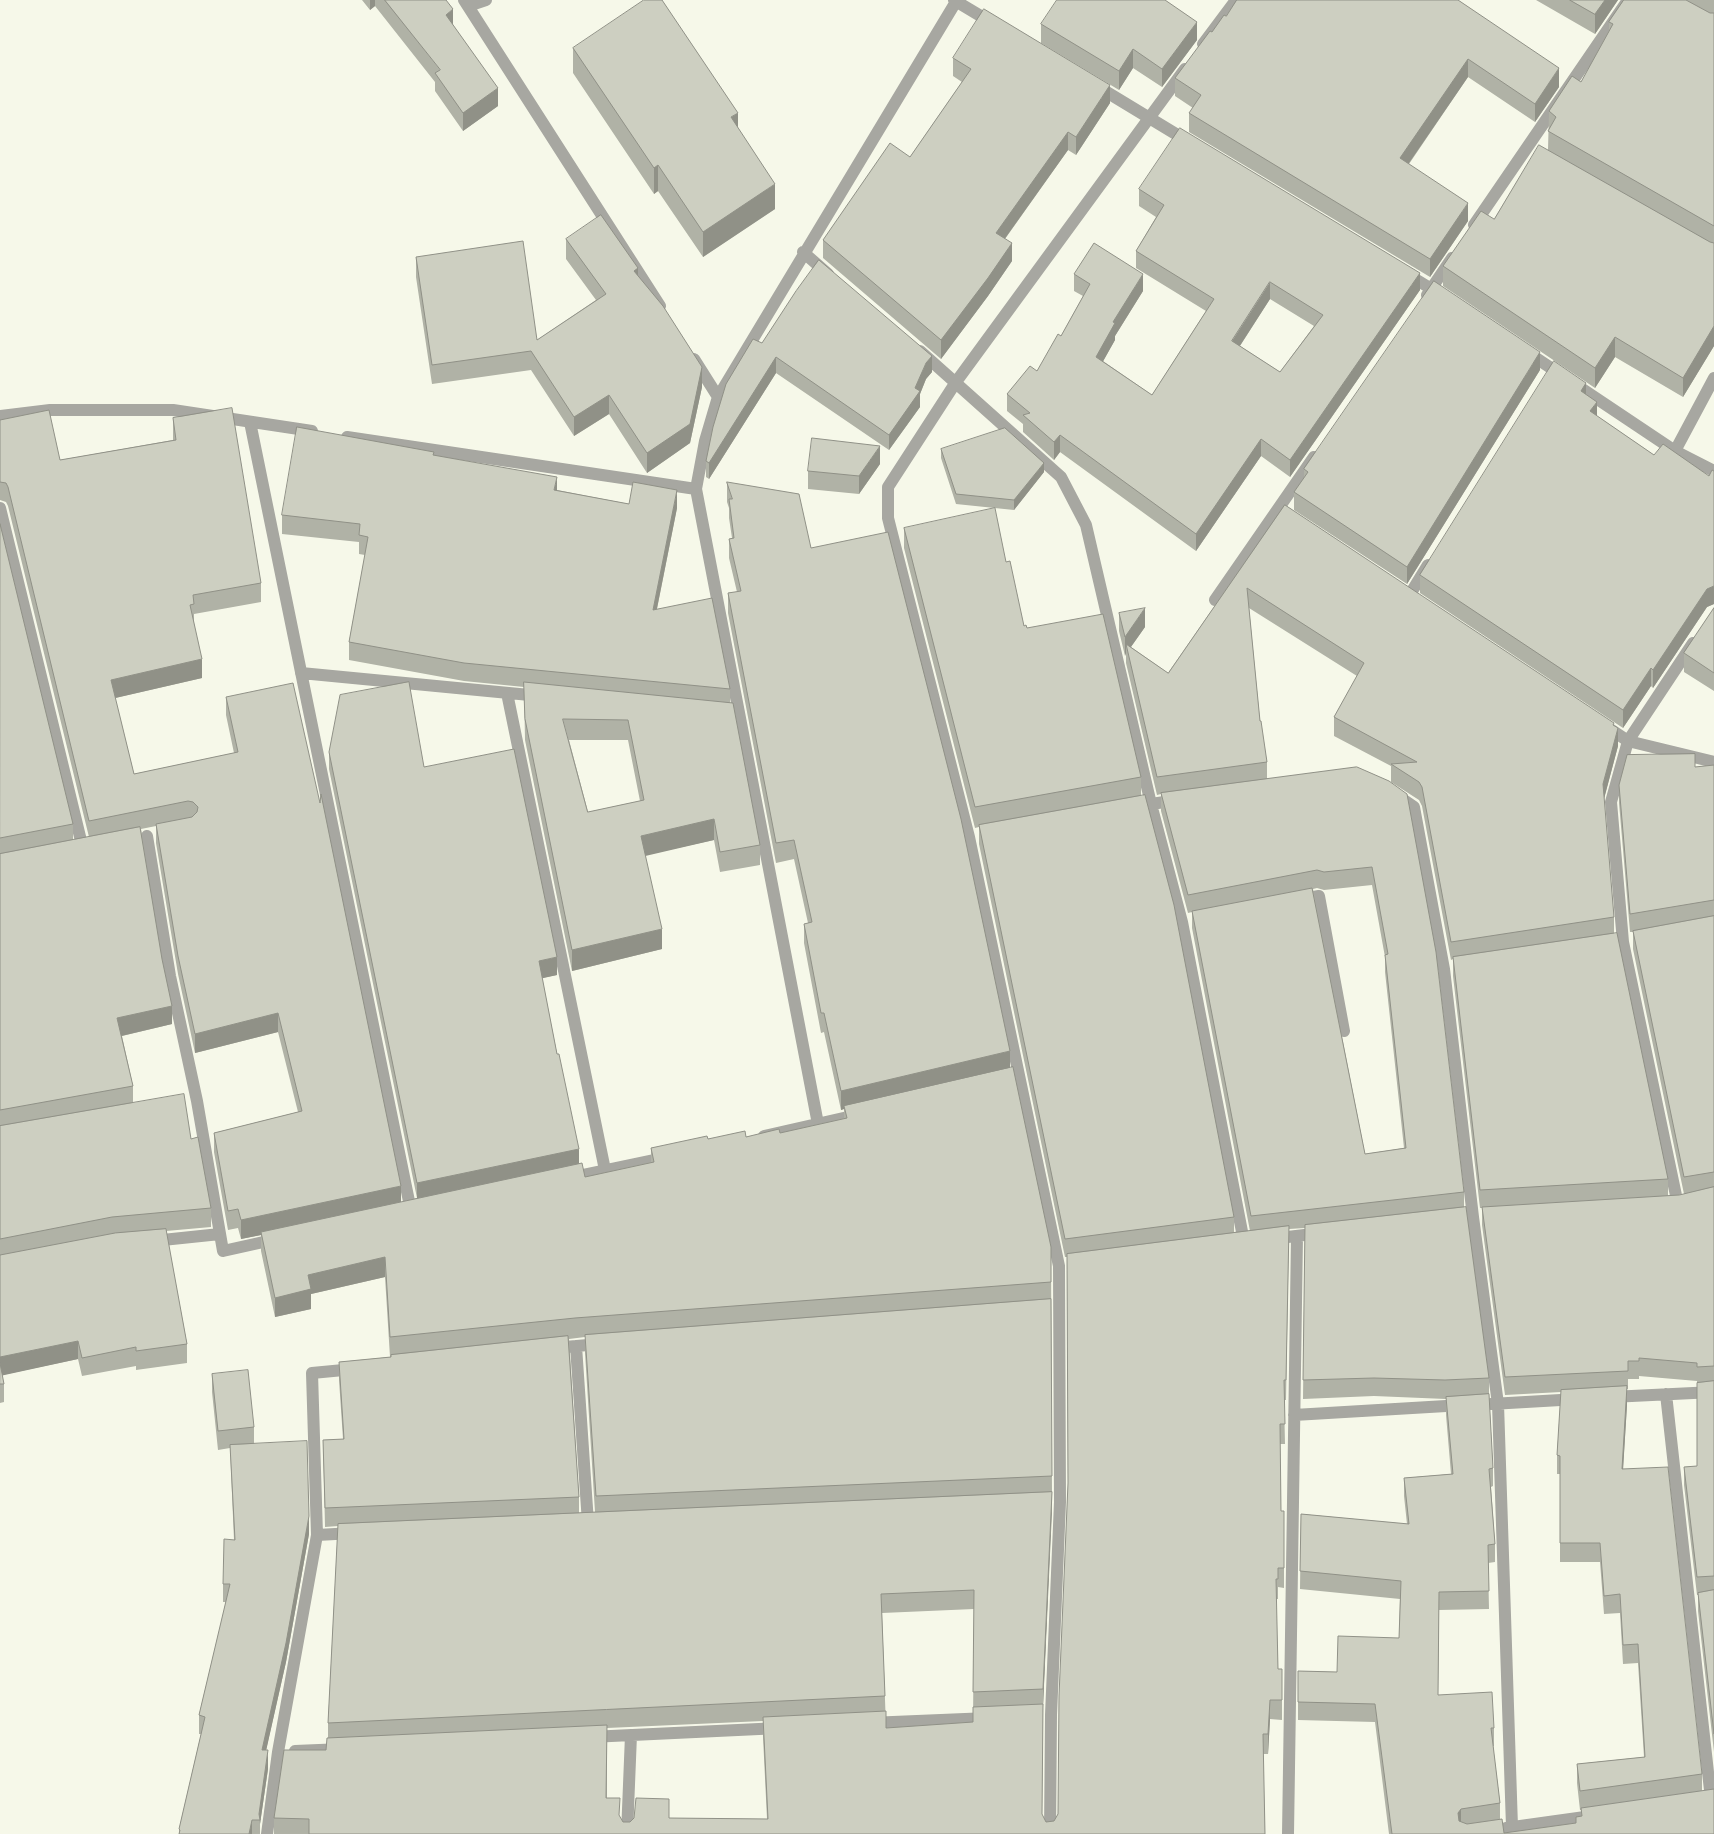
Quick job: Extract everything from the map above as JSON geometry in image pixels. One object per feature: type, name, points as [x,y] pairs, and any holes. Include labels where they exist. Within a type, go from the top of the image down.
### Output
[{"type":"street","points":[[486,0],[466,3],[665,314]]},
{"type":"street","points":[[818,1124],[734,715],[696,489],[705,441],[718,397],[955,0],[1006,32]]},
{"type":"street","points":[[1050,1834],[1046,1715],[1056,1502],[1055,1310],[1064,1265],[1014,1078],[974,836],[888,518],[888,487],[956,382],[1236,0]]},
{"type":"street","points":[[1420,305],[1462,243],[1530,150],[1628,0]]},
{"type":"street","points":[[1082,77],[1201,149]]},
{"type":"street","points":[[803,252],[839,282]]},
{"type":"street","points":[[1397,268],[1455,304]]},
{"type":"street","points":[[908,342],[956,382],[1061,477],[1086,526],[1151,804],[1187,921],[1248,1241],[1336,1232]]},
{"type":"street","points":[[1519,346],[1548,372],[1674,451],[1714,471]]},
{"type":"street","points":[[686,347],[718,397]]},
{"type":"street","points":[[1674,451],[1714,378]]},
{"type":"street","points":[[0,416],[50,410],[173,410],[696,489]]},
{"type":"street","points":[[250,422],[411,1211]]},
{"type":"street","points":[[1215,600],[1282,512],[1323,443]]},
{"type":"street","points":[[0,508],[83,849]]},
{"type":"street","points":[[1409,596],[1436,554]]},
{"type":"street","points":[[1678,1205],[1623,942],[1611,802],[1628,741],[1698,636]]},
{"type":"street","points":[[301,673],[555,698]]},
{"type":"street","points":[[507,693],[605,1170]]},
{"type":"street","points":[[1596,720],[1628,741],[1714,762]]},
{"type":"street","points":[[1384,788],[1414,807],[1449,968],[1473,1217],[1498,1404],[1512,1827]]},
{"type":"street","points":[[1122,809],[1191,798]]},
{"type":"street","points":[[147,836],[192,1102],[223,1251],[288,1237]]},
{"type":"street","points":[[1290,902],[1319,896],[1344,1031]]},
{"type":"street","points":[[750,1139],[876,1111]]},
{"type":"street","points":[[557,1180],[683,1154]]},
{"type":"street","points":[[143,1242],[220,1234]]},
{"type":"street","points":[[1288,1834],[1297,1236]]},
{"type":"street","points":[[537,1350],[616,1343]]},
{"type":"street","points":[[576,1346],[588,1523]]},
{"type":"street","points":[[267,1834],[278,1752],[317,1535],[312,1373],[371,1367]]},
{"type":"street","points":[[1294,1415],[1714,1392]]},
{"type":"street","points":[[1666,1394],[1694,1603],[1709,1799]]},
{"type":"street","points":[[317,1535],[365,1532]]},
{"type":"street","points":[[855,1724],[1002,1717]]},
{"type":"street","points":[[582,1737],[797,1727]]},
{"type":"street","points":[[627,1834],[631,1735]]},
{"type":"street","points":[[278,1752],[356,1748]]},
{"type":"street","points":[[1494,1830],[1607,1814]]},
{"type":"building","points":[[385,0],[446,0],[453,9],[446,15],[498,88],[463,113],[435,73],[440,70]]},
{"type":"building","points":[[644,0],[662,0],[738,113],[731,117],[775,184],[703,232],[658,165],[654,168],[573,48]]},
{"type":"building","points":[[1057,0],[1165,0],[1197,22],[1162,69],[1133,49],[1119,71],[1041,24]]},
{"type":"building","points":[[1237,0],[1458,0],[1559,68],[1535,104],[1468,59],[1400,158],[1468,203],[1430,259],[1189,113],[1201,95],[1175,78],[1210,31],[1212,32],[1224,15],[1226,16]]},
{"type":"building","points":[[1570,0],[1605,0],[1595,14]]},
{"type":"building","points":[[1624,0],[1686,0],[1710,13],[1714,13],[1714,226],[1548,131],[1556,117],[1549,111],[1572,76],[1581,82],[1613,24],[1609,22]]},
{"type":"building","points":[[984,9],[1110,85],[1076,137],[1068,132],[996,233],[1012,243],[941,340],[823,240],[890,143],[910,157],[971,69],[953,58]]},
{"type":"building","points":[[1180,128],[1420,273],[1290,460],[1261,439],[1196,534],[1060,435],[1054,442],[1023,415],[1030,413],[1007,394],[1030,366],[1037,371],[1058,334],[1061,336],[1090,284],[1074,274],[1094,243],[1143,274],[1113,322],[1115,323],[1096,357],[1152,395],[1214,299],[1136,251],[1164,205],[1139,189]],"holes":[[[1270,282],[1323,315],[1280,372],[1232,341]]]},
{"type":"building","points":[[1539,145],[1714,243],[1714,326],[1683,378],[1615,337],[1595,368],[1443,266],[1481,211],[1494,219]]},
{"type":"building","points":[[601,215],[638,268],[634,271],[663,306],[702,367],[690,424],[647,453],[609,395],[574,417],[531,351],[432,365],[416,257],[523,241],[537,340],[606,294],[566,239]]},
{"type":"building","points":[[819,260],[932,356],[926,363],[915,388],[920,391],[889,435],[776,357],[709,463],[706,461],[713,427],[726,384],[753,339],[762,343]]},
{"type":"building","points":[[1434,281],[1540,352],[1407,567],[1294,492],[1308,472],[1304,469]]},
{"type":"building","points":[[1554,361],[1586,383],[1581,391],[1597,402],[1590,411],[1654,455],[1663,444],[1709,476],[1712,470],[1714,471],[1714,586],[1707,589],[1653,670],[1651,668],[1623,710],[1420,575]]},
{"type":"building","points":[[232,408],[261,583],[193,595],[194,604],[190,605],[202,659],[111,680],[134,774],[238,752],[226,697],[293,683],[320,803],[321,794],[401,1186],[241,1220],[238,1209],[228,1211],[214,1133],[302,1111],[278,1013],[195,1034],[178,956],[156,824],[192,817],[197,812],[198,807],[193,802],[188,801],[89,821],[8,487],[6,483],[0,482],[0,420],[49,410],[60,460],[176,440],[173,418]]},
{"type":"building","points":[[297,427],[434,452],[433,455],[557,477],[554,490],[629,504],[633,482],[677,490],[653,610],[712,598],[730,689],[464,663],[349,642],[368,537],[359,535],[360,524],[282,515]]},
{"type":"building","points":[[1005,428],[1044,463],[1014,500],[956,494],[941,449]]},
{"type":"building","points":[[812,438],[880,446],[859,476],[808,471]]},
{"type":"building","points":[[727,482],[799,494],[811,548],[888,532],[961,819],[1010,1051],[841,1091],[824,1013],[821,1013],[804,924],[812,922],[794,840],[776,843],[728,593],[741,591],[729,539],[734,538],[729,499],[732,499]]},
{"type":"building","points":[[1285,505],[1614,723],[1613,725],[1618,728],[1603,784],[1614,917],[1451,942],[1422,787],[1419,782],[1391,764],[1417,762],[1334,717],[1364,663],[1247,588],[1260,721],[1267,762],[1157,777],[1126,644],[1168,673]]},
{"type":"building","points":[[995,508],[1006,562],[1010,561],[1024,626],[1026,625],[1027,628],[1103,614],[1141,777],[975,807],[904,528]]},
{"type":"building","points":[[0,524],[73,824],[0,838]]},
{"type":"building","points":[[1145,608],[1125,637],[1119,613]]},
{"type":"building","points":[[1714,608],[1714,673],[1684,653]]},
{"type":"building","points":[[409,682],[424,767],[514,749],[557,957],[539,961],[557,1054],[559,1054],[579,1149],[417,1183],[329,752],[340,695]]},
{"type":"building","points":[[524,682],[733,703],[760,845],[720,852],[714,819],[641,836],[662,929],[572,950],[525,719]],"holes":[[[563,719],[628,720],[644,800],[588,812]]]},
{"type":"building","points":[[1695,754],[1695,767],[1714,765],[1714,900],[1630,914],[1619,785],[1627,755]]},
{"type":"building","points":[[1357,767],[1389,781],[1407,794],[1436,952],[1464,1192],[1251,1216],[1192,911],[1312,888],[1365,1154],[1406,1148],[1385,955],[1388,954],[1372,867],[1324,872],[1317,870],[1188,895],[1161,793]]},
{"type":"building","points":[[1145,795],[1174,905],[1234,1217],[1065,1239],[979,825]]},
{"type":"building","points":[[140,827],[162,959],[172,1006],[117,1018],[133,1086],[0,1110],[0,854]]},
{"type":"building","points":[[1714,916],[1714,1172],[1684,1177],[1633,931]]},
{"type":"building","points":[[1617,933],[1668,1179],[1480,1190],[1453,957]]},
{"type":"building","points":[[1013,1067],[1051,1247],[1051,1282],[575,1318],[390,1337],[385,1257],[308,1275],[311,1289],[275,1298],[261,1232],[582,1163],[585,1177],[654,1162],[651,1148],[707,1136],[708,1139],[745,1131],[746,1137],[779,1129],[780,1133],[847,1118],[844,1106]]},
{"type":"building","points":[[184,1094],[191,1139],[198,1137],[211,1208],[112,1217],[0,1239],[0,1126]]},
{"type":"building","points":[[1714,1187],[1714,1366],[1697,1367],[1697,1363],[1639,1358],[1639,1361],[1628,1361],[1628,1371],[1505,1377],[1482,1207],[1679,1195]]},
{"type":"building","points":[[1466,1207],[1489,1378],[1445,1380],[1374,1378],[1303,1380],[1305,1225]]},
{"type":"building","points":[[1289,1226],[1286,1380],[1284,1380],[1285,1424],[1280,1424],[1281,1511],[1284,1511],[1284,1568],[1278,1568],[1278,1579],[1276,1579],[1278,1669],[1282,1669],[1282,1700],[1270,1700],[1268,1734],[1263,1734],[1265,1834],[309,1834],[309,1819],[274,1818],[284,1750],[326,1750],[327,1738],[607,1725],[606,1798],[620,1798],[619,1815],[623,1822],[630,1822],[634,1818],[636,1798],[669,1799],[669,1818],[768,1819],[763,1717],[886,1711],[886,1728],[973,1722],[973,1707],[1043,1704],[1042,1814],[1046,1822],[1054,1821],[1058,1814],[1059,1696],[1068,1483],[1067,1254]]},
{"type":"building","points":[[166,1229],[187,1344],[136,1351],[136,1347],[82,1358],[78,1341],[0,1357],[0,1255],[115,1233]]},
{"type":"building","points":[[1051,1299],[1052,1476],[596,1496],[585,1335]]},
{"type":"building","points":[[568,1336],[579,1497],[325,1508],[323,1440],[344,1439],[339,1362]]},
{"type":"building","points":[[0,1363],[4,1384],[0,1384]]},
{"type":"building","points":[[248,1370],[254,1427],[218,1431],[212,1374]]},
{"type":"building","points":[[1714,1381],[1714,1576],[1697,1577],[1684,1467],[1697,1466],[1697,1383]]},
{"type":"building","points":[[1627,1386],[1622,1469],[1668,1467],[1702,1774],[1580,1791],[1577,1764],[1645,1757],[1638,1644],[1623,1645],[1620,1594],[1604,1596],[1600,1543],[1560,1543],[1560,1456],[1557,1455],[1561,1390]]},
{"type":"building","points":[[1489,1394],[1493,1468],[1489,1469],[1495,1544],[1488,1545],[1489,1591],[1439,1592],[1438,1695],[1492,1692],[1494,1728],[1491,1728],[1500,1803],[1461,1809],[1458,1813],[1459,1821],[1467,1824],[1502,1819],[1504,1833],[1576,1823],[1576,1817],[1582,1816],[1581,1808],[1714,1789],[1714,1834],[1392,1834],[1375,1704],[1298,1702],[1298,1671],[1337,1672],[1338,1636],[1399,1638],[1401,1581],[1300,1571],[1301,1514],[1409,1524],[1404,1478],[1453,1474],[1446,1397]]},
{"type":"building","points":[[307,1441],[309,1516],[286,1643],[262,1750],[268,1750],[259,1814],[260,1820],[252,1820],[249,1834],[179,1834],[205,1717],[199,1715],[230,1584],[223,1584],[224,1539],[235,1540],[230,1445]]},
{"type":"building","points":[[1052,1492],[1043,1689],[973,1692],[974,1590],[881,1594],[885,1696],[328,1723],[338,1524]]},
{"type":"building","points":[[1714,1590],[1714,1734],[1698,1593]]}]
